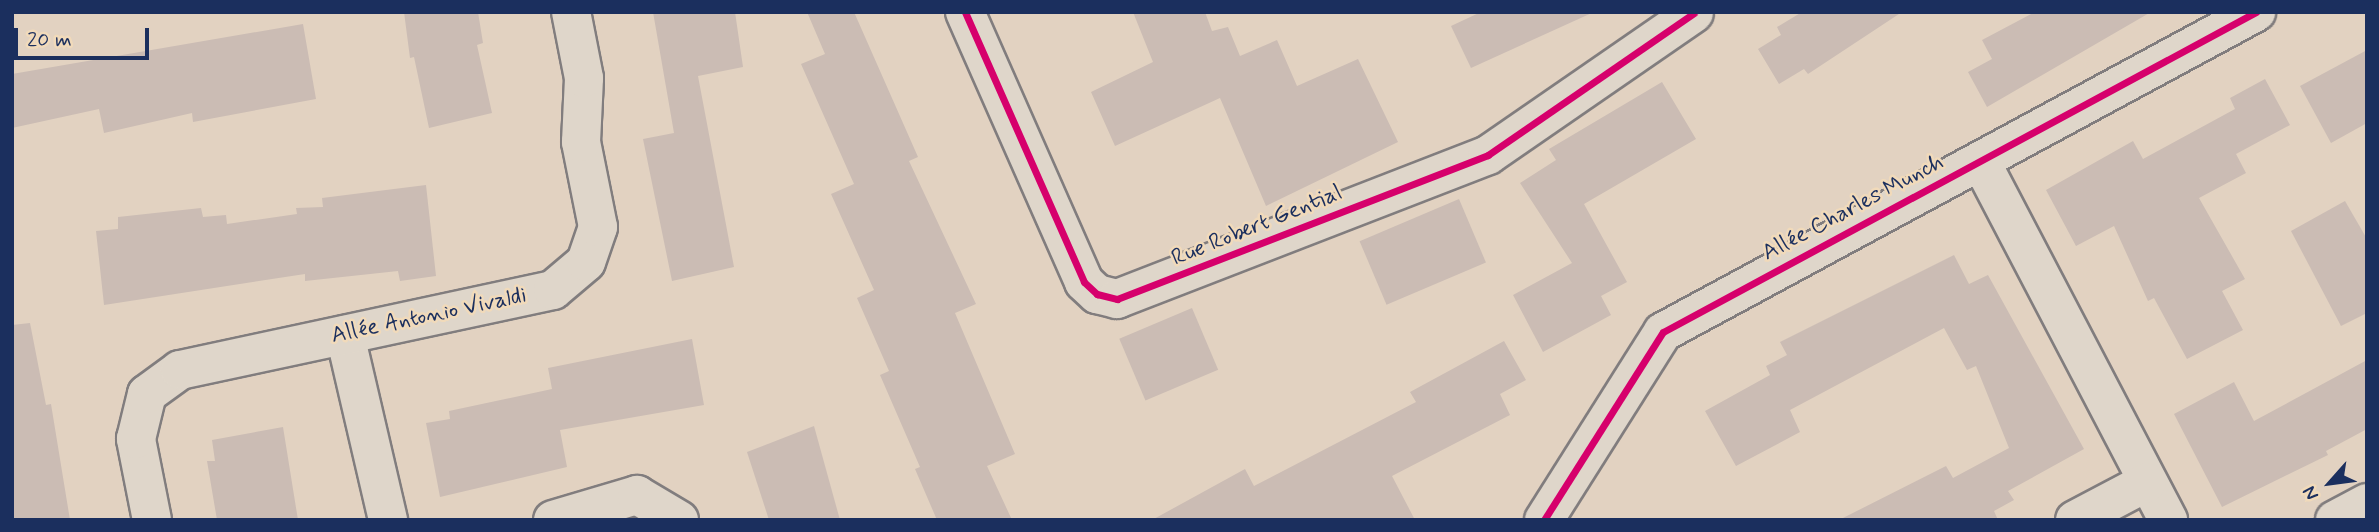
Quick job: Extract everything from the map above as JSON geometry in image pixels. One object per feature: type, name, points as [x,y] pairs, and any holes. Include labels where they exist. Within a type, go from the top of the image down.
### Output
[{"type":"street","name":"Allée Antonio Vivaldi","points":[[152,520],[136,439],[147,394],[180,370],[553,290],[586,262],[598,228],[581,142],[584,78],[571,12]]},
{"type":"street","name":"Rue Robert Gential","points":[[965,12],[1084,282],[1097,294],[1117,299],[1145,292],[1488,155],[1694,13]]},
{"type":"street","name":"Allée Charles Munch","points":[[1544,520],[1663,332],[2256,12]]},
{"type":"street","name":"Allée Charles Munch","points":[[1981,162],[2168,520]]},
{"type":"street","points":[[345,335],[388,520]]},
{"type":"street","points":[[2075,520],[2147,481]]},
{"type":"street","points":[[553,520],[637,495],[679,520]]},
{"type":"street","points":[[2334,520],[2367,503]]},
{"type":"building","points":[[404,12],[478,12],[483,43],[477,45],[492,113],[429,128],[414,57],[410,58]]},
{"type":"building","points":[[653,12],[735,12],[743,67],[698,76],[734,267],[672,281],[643,139],[674,133]]},
{"type":"building","points":[[807,12],[854,12],[918,157],[909,161],[976,304],[955,313],[1015,454],[987,466],[1012,520],[937,520],[915,469],[920,467],[880,375],[889,371],[857,298],[874,290],[831,194],[854,184],[801,64],[825,54]]},
{"type":"building","points":[[1133,12],[1205,12],[1212,31],[1228,27],[1240,56],[1277,40],[1297,86],[1358,59],[1398,142],[1266,206],[1220,98],[1115,146],[1091,92],[1153,62]]},
{"type":"building","points":[[1481,12],[1594,12],[1471,68],[1451,26]]},
{"type":"building","points":[[1802,12],[1902,12],[1808,74],[1804,69],[1779,84],[1758,49],[1781,35],[1777,27]]},
{"type":"building","points":[[2035,12],[2151,12],[1987,107],[1968,72],[1992,59],[1982,40]]},
{"type":"building","points":[[303,24],[316,99],[193,122],[192,113],[104,133],[99,109],[12,128],[12,74]]},
{"type":"building","points":[[2367,50],[2367,123],[2331,143],[2300,86]]},
{"type":"building","points":[[2265,79],[2290,125],[2236,154],[2246,173],[2199,198],[2245,279],[2222,291],[2243,330],[2187,359],[2154,298],[2148,301],[2114,226],[2076,246],[2046,190],[2133,141],[2143,159],[2235,109],[2230,98]]},
{"type":"building","points":[[1662,82],[1696,139],[1584,204],[1627,282],[1601,296],[1611,315],[1543,352],[1513,295],[1572,263],[1520,183],[1556,160],[1549,149]]},
{"type":"building","points":[[426,185],[436,276],[400,281],[398,271],[305,281],[305,274],[104,305],[96,231],[118,229],[118,217],[201,208],[203,217],[226,215],[227,224],[297,214],[296,208],[323,207],[322,198]]},
{"type":"building","points":[[1459,199],[1486,263],[1387,305],[1360,241]]},
{"type":"building","points":[[2345,201],[2367,239],[2367,313],[2341,326],[2291,231]]},
{"type":"building","points":[[1954,255],[1969,284],[1988,275],[2084,449],[2008,491],[2014,500],[1994,511],[1998,520],[1839,520],[1946,466],[1953,478],[2009,448],[1976,366],[1967,370],[1944,328],[1790,410],[1800,432],[1736,466],[1705,411],[1770,375],[1766,366],[1787,355],[1780,342]]},
{"type":"building","points":[[1192,308],[1218,370],[1145,401],[1119,339]]},
{"type":"building","points":[[30,323],[46,405],[51,404],[70,520],[12,520],[12,325]]},
{"type":"building","points":[[692,339],[704,405],[560,430],[567,467],[440,497],[426,423],[450,419],[449,411],[552,389],[548,368]]},
{"type":"building","points":[[1504,341],[1526,380],[1500,394],[1510,415],[1392,476],[1415,520],[1152,520],[1245,469],[1254,486],[1416,402],[1410,392]]},
{"type":"building","points":[[2367,360],[2367,429],[2326,451],[2328,455],[2222,507],[2174,414],[2234,382],[2254,421]]},
{"type":"building","points":[[814,426],[840,520],[769,520],[747,452]]},
{"type":"building","points":[[283,427],[298,520],[217,520],[207,461],[215,461],[212,440]]},
{"type":"cycle path","points":[[965,12],[1084,282],[1097,294],[1117,299],[1488,155],[1694,13]]},
{"type":"cycle path","points":[[1544,520],[1663,332],[2256,12]]}]
